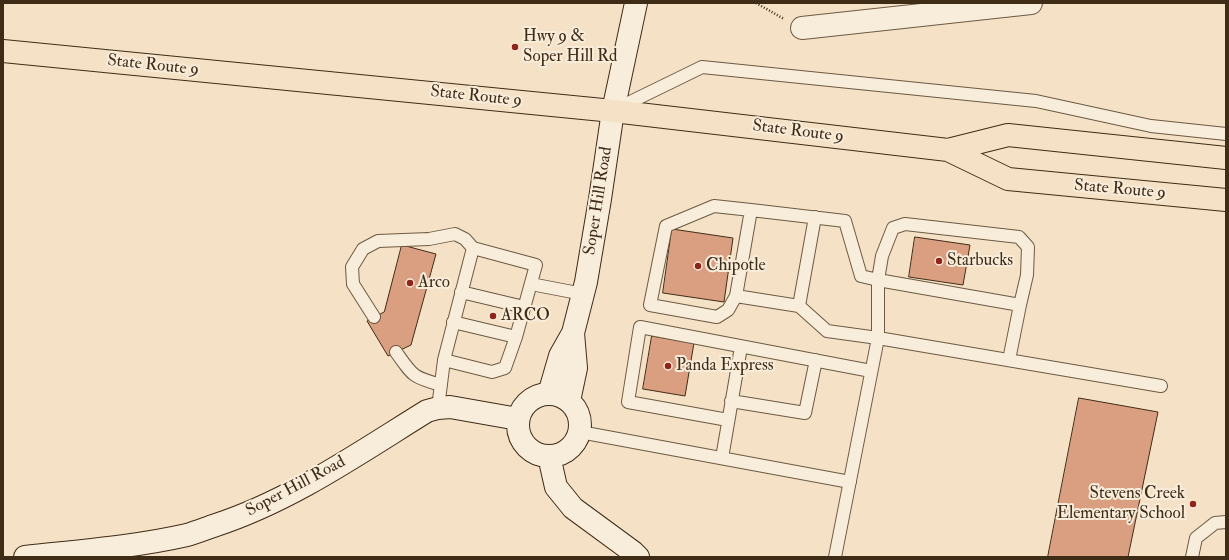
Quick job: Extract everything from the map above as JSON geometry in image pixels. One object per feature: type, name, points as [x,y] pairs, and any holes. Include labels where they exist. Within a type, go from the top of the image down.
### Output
[{"type":"main road","name":"State Route 9","points":[[3,51],[613,111],[948,150],[1008,179],[1226,200]]},
{"type":"main road","name":"State Route 9","points":[[948,150],[1008,135],[1226,158]]},
{"type":"street","name":"Soper Hill Road","points":[[559,397],[576,368],[573,333],[593,246],[613,111],[636,3]]},
{"type":"street","points":[[802,28],[1031,3]]},
{"type":"street","points":[[544,393],[559,397],[578,412],[581,422],[580,432],[576,442],[569,450],[549,456],[538,454],[525,445],[518,430],[518,419],[521,410],[527,402],[535,396],[544,393]]},
{"type":"street","points":[[438,408],[450,407],[518,419]]},
{"type":"street","name":"Soper Hill Road","points":[[25,557],[146,543],[188,534],[238,518],[280,500],[332,470],[427,411],[438,408]]},
{"type":"street","points":[[549,456],[556,487],[572,508],[638,557]]},
{"type":"lane","points":[[613,111],[702,67],[1036,101],[1152,126],[1226,134]]},
{"type":"lane","points":[[751,210],[736,296],[728,310],[717,317],[650,305],[666,226],[714,206],[751,210],[815,217],[846,221],[861,276],[1020,305]]},
{"type":"lane","points":[[799,306],[815,217]]},
{"type":"lane","points":[[835,557],[878,338],[878,280],[882,256],[893,228],[905,224],[1019,237],[1028,247],[1027,275],[1009,360]]},
{"type":"lane","points":[[374,317],[353,284],[352,267],[363,249],[378,241],[429,239],[456,234],[465,239],[473,248],[536,265],[516,337],[505,368],[492,372],[444,360]]},
{"type":"lane","points":[[438,408],[444,360],[473,248]]},
{"type":"lane","points":[[530,284],[583,294]]},
{"type":"lane","points":[[461,292],[524,307]]},
{"type":"lane","points":[[736,296],[799,306],[826,331],[878,338],[1161,386]]},
{"type":"lane","points":[[453,322],[516,337]]},
{"type":"lane","points":[[728,420],[628,402],[640,327],[871,371]]},
{"type":"lane","points":[[722,458],[741,347]]},
{"type":"lane","points":[[396,352],[413,375],[421,380],[441,385]]},
{"type":"lane","points":[[731,401],[805,413],[816,360]]},
{"type":"lane","points":[[580,432],[850,482]]},
{"type":"lane","points":[[1192,557],[1196,538],[1215,523],[1226,522]]},
{"type":"path","points":[[756,3],[802,28]]},
{"type":"building","name":"Chipotle","points":[[672,229],[733,238],[724,302],[663,293]]},
{"type":"building","name":"Starbucks","points":[[915,237],[970,245],[963,285],[909,277]]},
{"type":"building","name":"Arco","points":[[402,245],[436,254],[411,345],[388,356],[367,321],[384,312]]},
{"type":"building","name":"Panda Express","points":[[652,336],[694,343],[685,396],[643,389]]},
{"type":"building","points":[[1079,398],[1158,412],[1128,557],[1048,557]]},
{"type":"place","name":"Hwy 9 & Soper Hill Rd","points":[[515,47]]},
{"type":"place","name":"Starbucks","points":[[939,261]]},
{"type":"place","name":"Chipotle","points":[[698,266]]},
{"type":"place","name":"Arco","points":[[410,283]]},
{"type":"place","name":"ARCO","points":[[493,316]]},
{"type":"place","name":"Panda Express","points":[[668,366]]},
{"type":"place","name":"Stevens Creek Elementary School","points":[[1193,504]]}]
